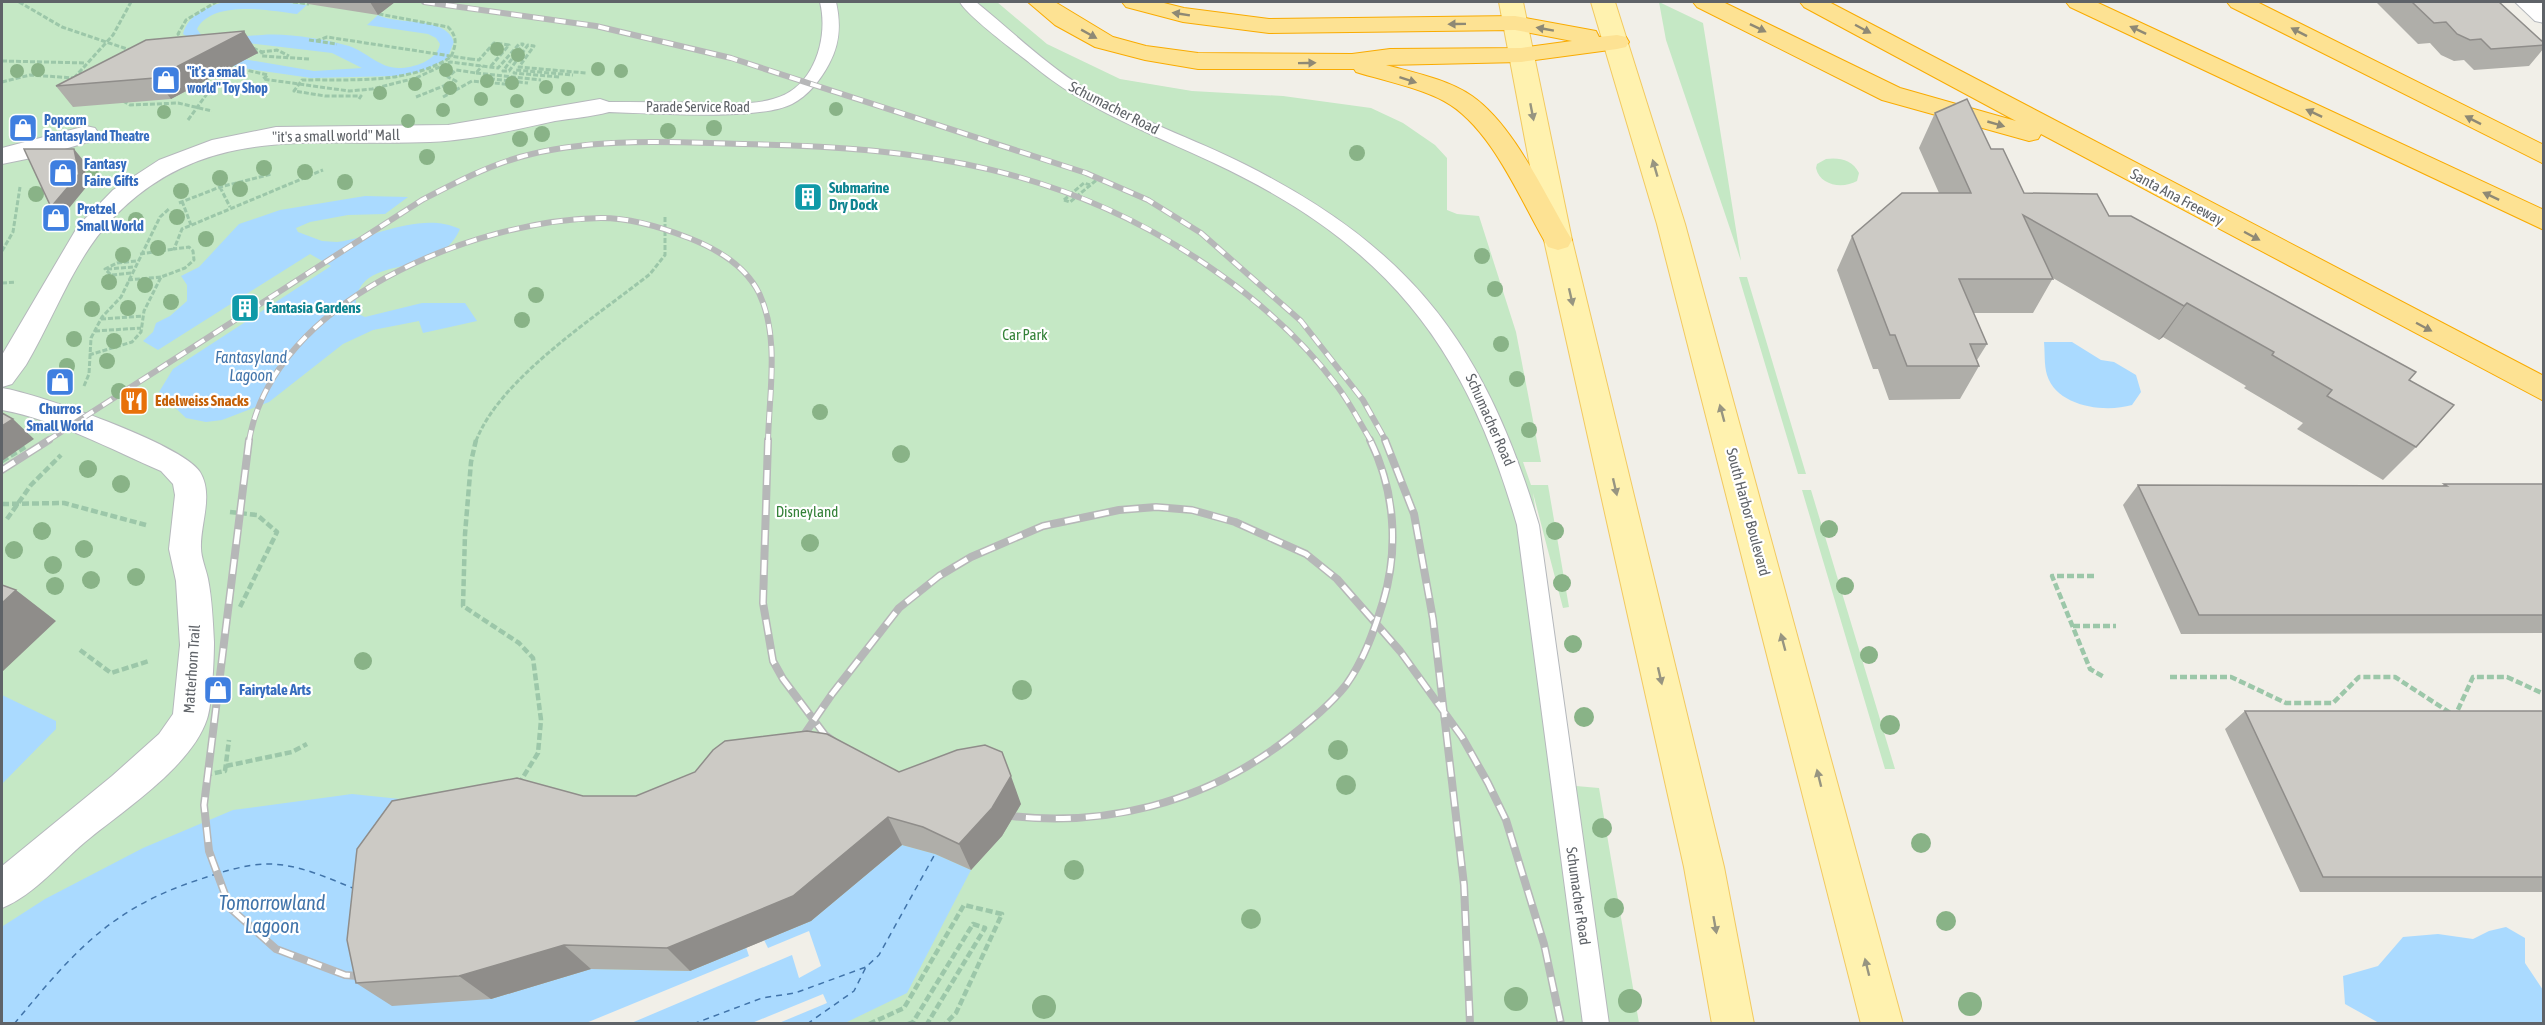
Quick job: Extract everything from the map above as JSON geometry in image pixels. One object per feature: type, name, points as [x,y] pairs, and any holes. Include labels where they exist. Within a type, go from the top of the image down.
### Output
[{"type":"highway","points":[[1040,2],[1064,20],[1104,42],[1145,53],[1198,61],[1352,63],[1390,57],[1521,55],[1617,42]]},
{"type":"highway","points":[[1134,2],[1157,10],[1269,26],[1513,12],[1617,42]]},
{"type":"highway","points":[[1229,20],[1264,10],[1309,9],[1355,2]]},
{"type":"highway","points":[[1705,2],[1892,94],[2089,150]]},
{"type":"highway","name":"Santa Ana Freeway","points":[[1812,2],[2544,390]]},
{"type":"highway","points":[[2078,2],[2544,220]]},
{"type":"highway","points":[[2239,2],[2544,156]]},
{"type":"highway","points":[[1352,63],[1431,88],[1466,104],[1495,136],[1558,240]]},
{"type":"main road","name":"South Harbor Boulevard","points":[[1603,3],[1617,42],[1677,247],[1882,1023]]},
{"type":"main road","points":[[1513,12],[1558,240],[1704,867],[1733,1023]]},
{"type":"street","points":[[2527,2],[2544,16]]},
{"type":"street","name":"\"it's a small world\" Mall","points":[[2,376],[21,350],[92,225],[131,189],[184,160],[244,141],[302,133],[372,134],[468,131],[600,107]]},
{"type":"street","points":[[2,156],[40,148],[86,134]]},
{"type":"street","name":"Matterhorn Trail","points":[[2,890],[66,834],[148,769],[172,745],[190,718],[197,645],[187,535],[191,495],[189,479],[172,463],[60,415],[11,401]]},
{"type":"lane","name":"Parade Service Road","points":[[600,107],[752,108],[769,106],[791,98],[808,83],[821,65],[828,48],[832,12],[828,2]]},
{"type":"lane","name":"Schumacher Road","points":[[967,2],[1047,72],[1095,102],[1239,168],[1314,211],[1362,244],[1404,283],[1470,372],[1493,419],[1514,475],[1528,525],[1596,1023]]},
{"type":"path","points":[[20,2],[41,17],[62,27],[123,45],[139,54]]},
{"type":"path","points":[[125,17],[131,2]]},
{"type":"path","points":[[184,43],[178,34],[186,20],[216,2]]},
{"type":"path","points":[[293,2],[309,4]]},
{"type":"path","points":[[299,85],[302,80],[409,76],[436,67],[451,57],[458,40],[455,33],[448,27],[380,14]]},
{"type":"path","points":[[316,41],[327,37],[479,60],[494,43],[509,45],[491,67]]},
{"type":"path","points":[[309,40],[337,44]]},
{"type":"path","points":[[221,62],[231,68],[268,75],[263,80],[349,91],[372,89],[416,78],[450,62],[498,68],[519,44],[523,45],[503,71],[509,71],[528,45],[534,46],[519,67],[587,75],[516,70],[514,73],[572,79]]},
{"type":"path","points":[[244,48],[258,49],[262,52],[262,56],[309,59]]},
{"type":"path","points":[[248,52],[255,53],[271,49],[285,51],[289,56]]},
{"type":"path","points":[[2,61],[87,63]]},
{"type":"path","points":[[476,73],[558,82]]},
{"type":"path","points":[[480,81],[487,74]]},
{"type":"path","points":[[2,82],[30,75],[74,78]]},
{"type":"path","points":[[119,98],[130,105],[178,103],[200,107],[214,84],[204,75]]},
{"type":"path","points":[[174,249],[182,229],[223,214],[230,207],[349,161],[372,134]]},
{"type":"path","points":[[2,251],[13,232],[20,186],[27,168],[40,148]]},
{"type":"path","points":[[89,374],[89,355],[95,332],[101,320],[121,297],[160,217],[182,201],[220,187],[273,174]]},
{"type":"path","points":[[1090,186],[1084,183],[1064,200],[1070,202],[1090,186],[1099,178]]},
{"type":"path","points":[[220,187],[230,207]]},
{"type":"path","points":[[182,201],[191,225]]},
{"type":"path","points":[[516,785],[538,753],[541,720],[534,658],[519,643],[463,606],[462,563],[474,445],[502,399],[527,374],[650,274],[665,255],[665,217]]},
{"type":"path","points":[[128,280],[161,277],[185,268],[194,260],[193,251],[189,247],[140,254]]},
{"type":"path","points":[[117,263],[137,261]]},
{"type":"path","points":[[114,268],[134,267]]},
{"type":"path","points":[[111,275],[131,273]]},
{"type":"path","points":[[89,355],[132,342],[141,328],[143,316],[161,277]]},
{"type":"path","points":[[101,320],[143,316]]},
{"type":"path","points":[[95,332],[141,328]]},
{"type":"path","points":[[7,519],[17,502],[46,467],[92,430]]},
{"type":"path","points":[[2,461],[27,446]]},
{"type":"path","points":[[2,504],[64,503],[187,535],[225,512],[250,512],[264,517],[277,532],[268,553],[246,588],[238,612]]},
{"type":"path","points":[[2094,576],[2052,576],[2090,669],[2104,677]]},
{"type":"path","points":[[2073,626],[2116,626]]},
{"type":"path","points":[[80,650],[111,673],[149,661]]},
{"type":"path","points":[[2170,677],[2231,677],[2286,703],[2333,703],[2359,677],[2395,677],[2455,716],[2473,677],[2507,677],[2544,694]]},
{"type":"path","points":[[226,766],[292,752],[307,744]]},
{"type":"path","points":[[870,1023],[904,1008],[964,905],[1002,914],[956,1013],[945,1023]]},
{"type":"path","points":[[908,1023],[913,1022],[972,924],[985,928],[927,1023]]},
{"type":"green space","name":"Disneyland","points":[[2,2],[997,2],[1047,44],[1120,79],[1192,91],[1283,96],[1371,108],[1403,123],[1435,145],[1447,158],[1447,210],[1457,214],[1479,216],[1516,332],[1541,462],[1523,462],[1531,485],[1548,485],[1569,607],[1563,608],[1533,493],[1576,786],[1599,788],[1639,1023],[2,1024]]},
{"type":"green space","points":[[1659,2],[1703,23],[1741,261],[1666,40]]},
{"type":"green space","points":[[1826,159],[1841,159],[1849,162],[1859,173],[1857,181],[1839,185],[1822,179],[1816,168],[1817,164]]},
{"type":"green space","points":[[1739,277],[1747,277],[1806,474],[1798,474]]},
{"type":"green space","points":[[1802,490],[1811,490],[1895,769],[1885,769]]},
{"type":"water","points":[[280,2],[307,5],[297,14],[257,9],[228,10],[204,20],[197,29],[202,36],[225,38],[272,35],[317,39],[349,46],[379,63],[399,68],[411,67],[424,62],[434,55],[440,44],[436,38],[428,34],[367,25],[378,15],[432,24],[449,34],[454,42],[447,59],[420,72],[396,76],[311,78],[235,67],[183,34],[189,22],[199,12],[218,4]],"holes":[[[247,43],[332,53],[362,68],[314,71],[243,59]]]},
{"type":"water","name":"Fantasyland Lagoon","points":[[365,196],[408,197],[385,214],[348,215],[310,222],[296,228],[298,232],[322,241],[337,242],[414,224],[445,224],[460,229],[448,246],[433,256],[380,272],[367,280],[358,293],[356,313],[365,317],[422,303],[465,303],[477,321],[423,333],[419,321],[373,330],[343,344],[269,402],[222,420],[206,422],[186,418],[159,392],[173,369],[331,266],[310,254],[158,350],[143,341],[153,332],[156,323],[170,316],[187,301],[187,285],[181,276],[199,267],[239,224],[280,210]]},
{"type":"water","points":[[2044,342],[2072,342],[2101,360],[2114,362],[2136,375],[2141,392],[2132,405],[2121,407],[2096,407],[2071,401],[2052,386],[2047,375]]},
{"type":"water","points":[[2,695],[56,721],[56,729],[2,784]]},
{"type":"water","name":"Tomorrowland Lagoon","points":[[352,794],[400,799],[424,828],[491,999],[591,969],[690,971],[811,921],[902,845],[935,854],[971,870],[907,993],[845,1023],[2,1023],[3,926],[45,899],[143,848],[233,810]]},
{"type":"water","points":[[2506,927],[2525,938],[2525,963],[2543,990],[2543,1023],[2379,1023],[2345,1004],[2343,976],[2378,966],[2403,937],[2438,934],[2473,939],[2489,931]]},
{"type":"pier","points":[[809,931],[821,966],[799,978],[792,955],[629,1024],[586,1023],[749,956],[746,947],[764,940],[768,948]]},
{"type":"pier","points":[[823,994],[827,1003],[779,1023],[752,1023]]},
{"type":"building","points":[[2412,2],[2499,2],[2544,45],[2491,49],[2481,39],[2470,40],[2457,34],[2446,22],[2434,23]]},
{"type":"building","points":[[244,31],[155,78],[56,86],[146,40]]},
{"type":"building","points":[[1967,99],[1991,149],[2003,149],[2024,193],[2097,194],[2109,216],[2131,216],[2416,372],[2409,380],[2454,405],[2416,447],[2327,396],[2332,390],[2272,355],[2274,352],[2187,303],[2184,306],[2023,215],[2053,279],[1959,279],[1987,344],[1970,344],[1979,366],[1907,366],[1895,335],[1890,335],[1852,236],[1902,193],[1971,193],[1935,113]]},
{"type":"building","points":[[24,149],[74,149],[79,174],[51,207]]},
{"type":"building","points":[[2,413],[13,419],[2,426]]},
{"type":"building","points":[[2444,484],[2544,484],[2544,615],[2199,615],[2138,485],[2447,486]]},
{"type":"building","points":[[2,585],[16,590],[2,603]]},
{"type":"building","points":[[2245,711],[2544,711],[2544,877],[2323,877]]},
{"type":"building","points":[[807,731],[827,734],[899,772],[957,750],[985,745],[1002,752],[1011,776],[992,808],[959,844],[923,827],[888,817],[793,896],[667,948],[564,945],[459,976],[356,983],[347,940],[357,849],[392,801],[517,778],[583,796],[636,796],[695,772],[713,750],[725,741]]},
{"type":"ferry route","points":[[866,967],[879,955],[935,854]]},
{"type":"ferry route","points":[[14,1024],[55,975],[96,936],[117,919],[169,891],[225,871],[268,864],[302,869],[355,889]]},
{"type":"ferry route","points":[[693,1024],[762,998],[795,993],[866,967]]},
{"type":"ferry route","points":[[807,1024],[854,991],[866,967]]},
{"type":"railway","points":[[424,2],[596,26],[731,58],[1086,173],[1148,200],[1201,233],[1301,321],[1363,400],[1386,441]]},
{"type":"railway","points":[[47,441],[422,200],[457,182],[520,157],[574,146],[630,142],[808,146],[871,151],[932,158],[991,170],[1049,186],[1106,209],[1162,237],[1218,273],[1251,298],[1297,340],[1325,370],[1346,399],[1371,441]]},
{"type":"railway","points":[[249,441],[266,391],[296,347],[337,309],[386,277],[440,252],[496,234],[550,222],[601,218],[646,224],[699,242],[729,259],[753,283],[765,310],[771,347],[768,441]]},
{"type":"railway","points":[[2,470],[49,440]]},
{"type":"railway","points":[[249,440],[204,805],[209,851],[230,908],[276,949],[345,975],[371,977]]},
{"type":"railway","points":[[768,440],[763,603],[773,661],[783,679],[814,720]]},
{"type":"railway","points":[[1370,440],[1385,479],[1393,541],[1388,582],[1376,624]]},
{"type":"railway","points":[[1385,440],[1414,514],[1433,619],[1444,712]]},
{"type":"railway","points":[[814,720],[899,608],[939,576],[971,557],[1043,526],[1119,510],[1156,507],[1192,510],[1235,522],[1306,554],[1337,579],[1376,624]]},
{"type":"railway","points":[[996,814],[1035,818],[1074,818],[1113,814],[1188,795],[1223,779],[1258,760],[1290,737],[1333,699],[1346,685],[1358,666],[1376,624]]},
{"type":"railway","points":[[1376,624],[1400,651],[1444,712]]},
{"type":"railway","points":[[1444,712],[1462,737],[1506,820],[1544,944],[1561,1024]]},
{"type":"railway","points":[[1444,712],[1464,885],[1470,1024]]},
{"type":"railway","points":[[797,745],[814,720]]},
{"type":"railway","points":[[814,720],[825,735],[836,743]]},
{"type":"place","name":"\"it's a small world\" Toy Shop","points":[[166,80]]},
{"type":"place","name":"Popcorn Fantasyland Theatre","points":[[23,128]]},
{"type":"place","name":"Fantasy Faire Gifts","points":[[63,173]]},
{"type":"place","name":"Submarine Dry Dock","points":[[808,197]]},
{"type":"place","name":"Pretzel Small World","points":[[56,218]]},
{"type":"place","name":"Fantasia Gardens","points":[[245,308]]},
{"type":"place","name":"Churros Small World","points":[[60,382]]},
{"type":"place","name":"Edelweiss Snacks","points":[[134,401]]},
{"type":"place","name":"Fairytale Arts","points":[[218,690]]},
{"type":"park label","name":"Car Park","points":[[1025,335]]}]
